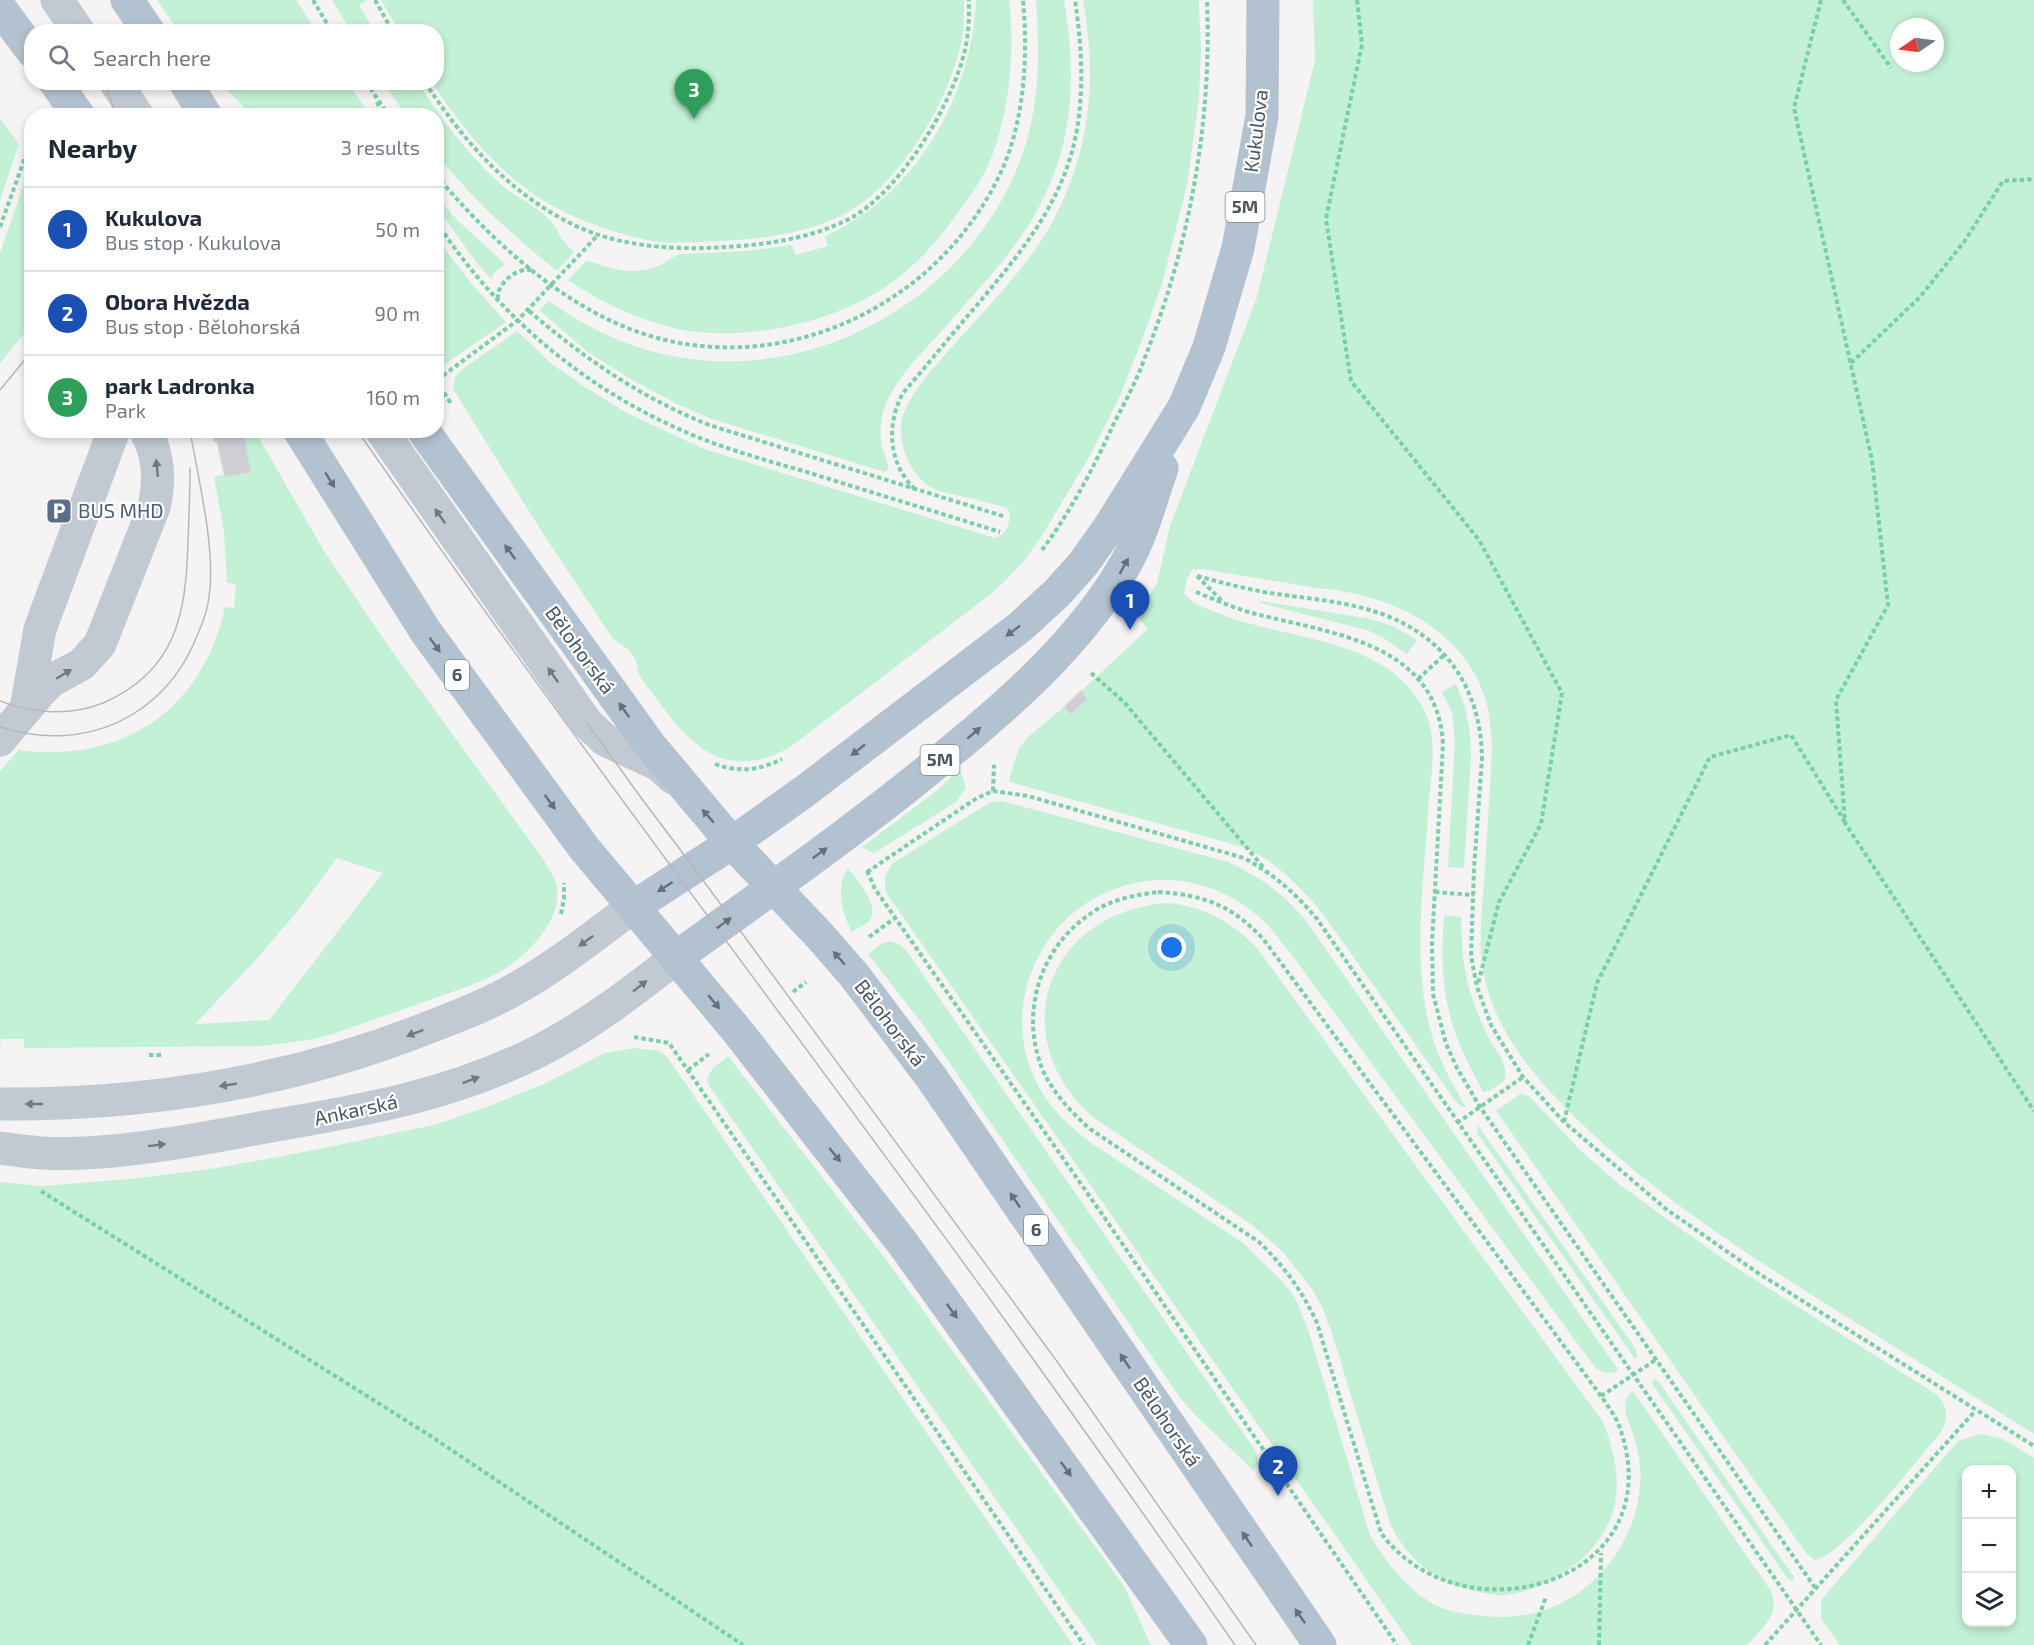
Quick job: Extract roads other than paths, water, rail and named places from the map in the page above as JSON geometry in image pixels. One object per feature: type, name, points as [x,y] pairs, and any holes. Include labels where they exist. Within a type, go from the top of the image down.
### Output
[{"type":"main road","points":[[127,0],[144,24]]},
{"type":"main road","name":"Kukulova","points":[[732,843],[1020,627],[1057,593],[1083,564],[1110,526],[1184,407],[1209,347],[1238,248],[1262,116],[1263,0]]},
{"type":"main road","points":[[0,8],[24,40]]},
{"type":"main road","points":[[61,90],[74,108]]},
{"type":"main road","points":[[190,90],[201,108]]},
{"type":"main road","name":"5M","points":[[677,957],[894,798],[1020,691],[1070,640],[1109,591],[1126,563],[1184,407]]},
{"type":"main road","name":"6","points":[[304,438],[426,632],[584,849],[739,1033],[904,1245],[1191,1645]]},
{"type":"main road","name":"Bělohorská","points":[[429,438],[649,744],[732,843],[854,975],[931,1077],[1320,1645]]},
{"type":"main road","name":"5M","points":[[633,907],[732,843]]},
{"type":"street","points":[[57,0],[93,23]]},
{"type":"street","points":[[120,90],[133,108]]},
{"type":"street","points":[[132,90],[136,108]]},
{"type":"street","points":[[145,90],[157,108]]},
{"type":"street","points":[[26,709],[40,629],[111,438]]},
{"type":"street","points":[[0,740],[51,681],[82,664],[100,644],[154,507],[157,492],[155,457],[149,438]]},
{"type":"street","points":[[387,438],[587,723],[605,740],[659,765],[685,789]]},
{"type":"street","points":[[0,1104],[108,1101],[176,1094],[242,1083],[307,1068],[361,1052],[454,1018],[506,994],[537,976],[633,907]]},
{"type":"street","name":"Ankarská","points":[[0,1148],[42,1153],[99,1151],[206,1138],[389,1104],[444,1090],[503,1068],[559,1040],[612,1008],[677,957]]},
{"type":"tram line","points":[[108,90],[113,108]]},
{"type":"tram line","points":[[0,390],[24,361]]},
{"type":"tram line","points":[[0,727],[31,734],[61,736],[90,732],[118,722],[142,708],[164,689],[183,665],[206,613],[211,570],[204,509],[191,438]]},
{"type":"tram line","points":[[363,438],[580,743],[995,1306],[1235,1645]]},
{"type":"tram line","points":[[0,701],[25,709],[52,712],[91,707],[128,690],[162,657],[173,637],[184,592],[190,468]]},
{"type":"tram line","points":[[587,723],[1056,1360],[1256,1645]]},
{"type":"place","name":"park Ladronka","points":[[694,119]]},
{"type":"place","name":"BUS MHD","points":[[59,511]]},
{"type":"place","name":"Kukulova","points":[[1130,630]]},
{"type":"place","name":"Obora Hvězda","points":[[1278,1496]]}]
